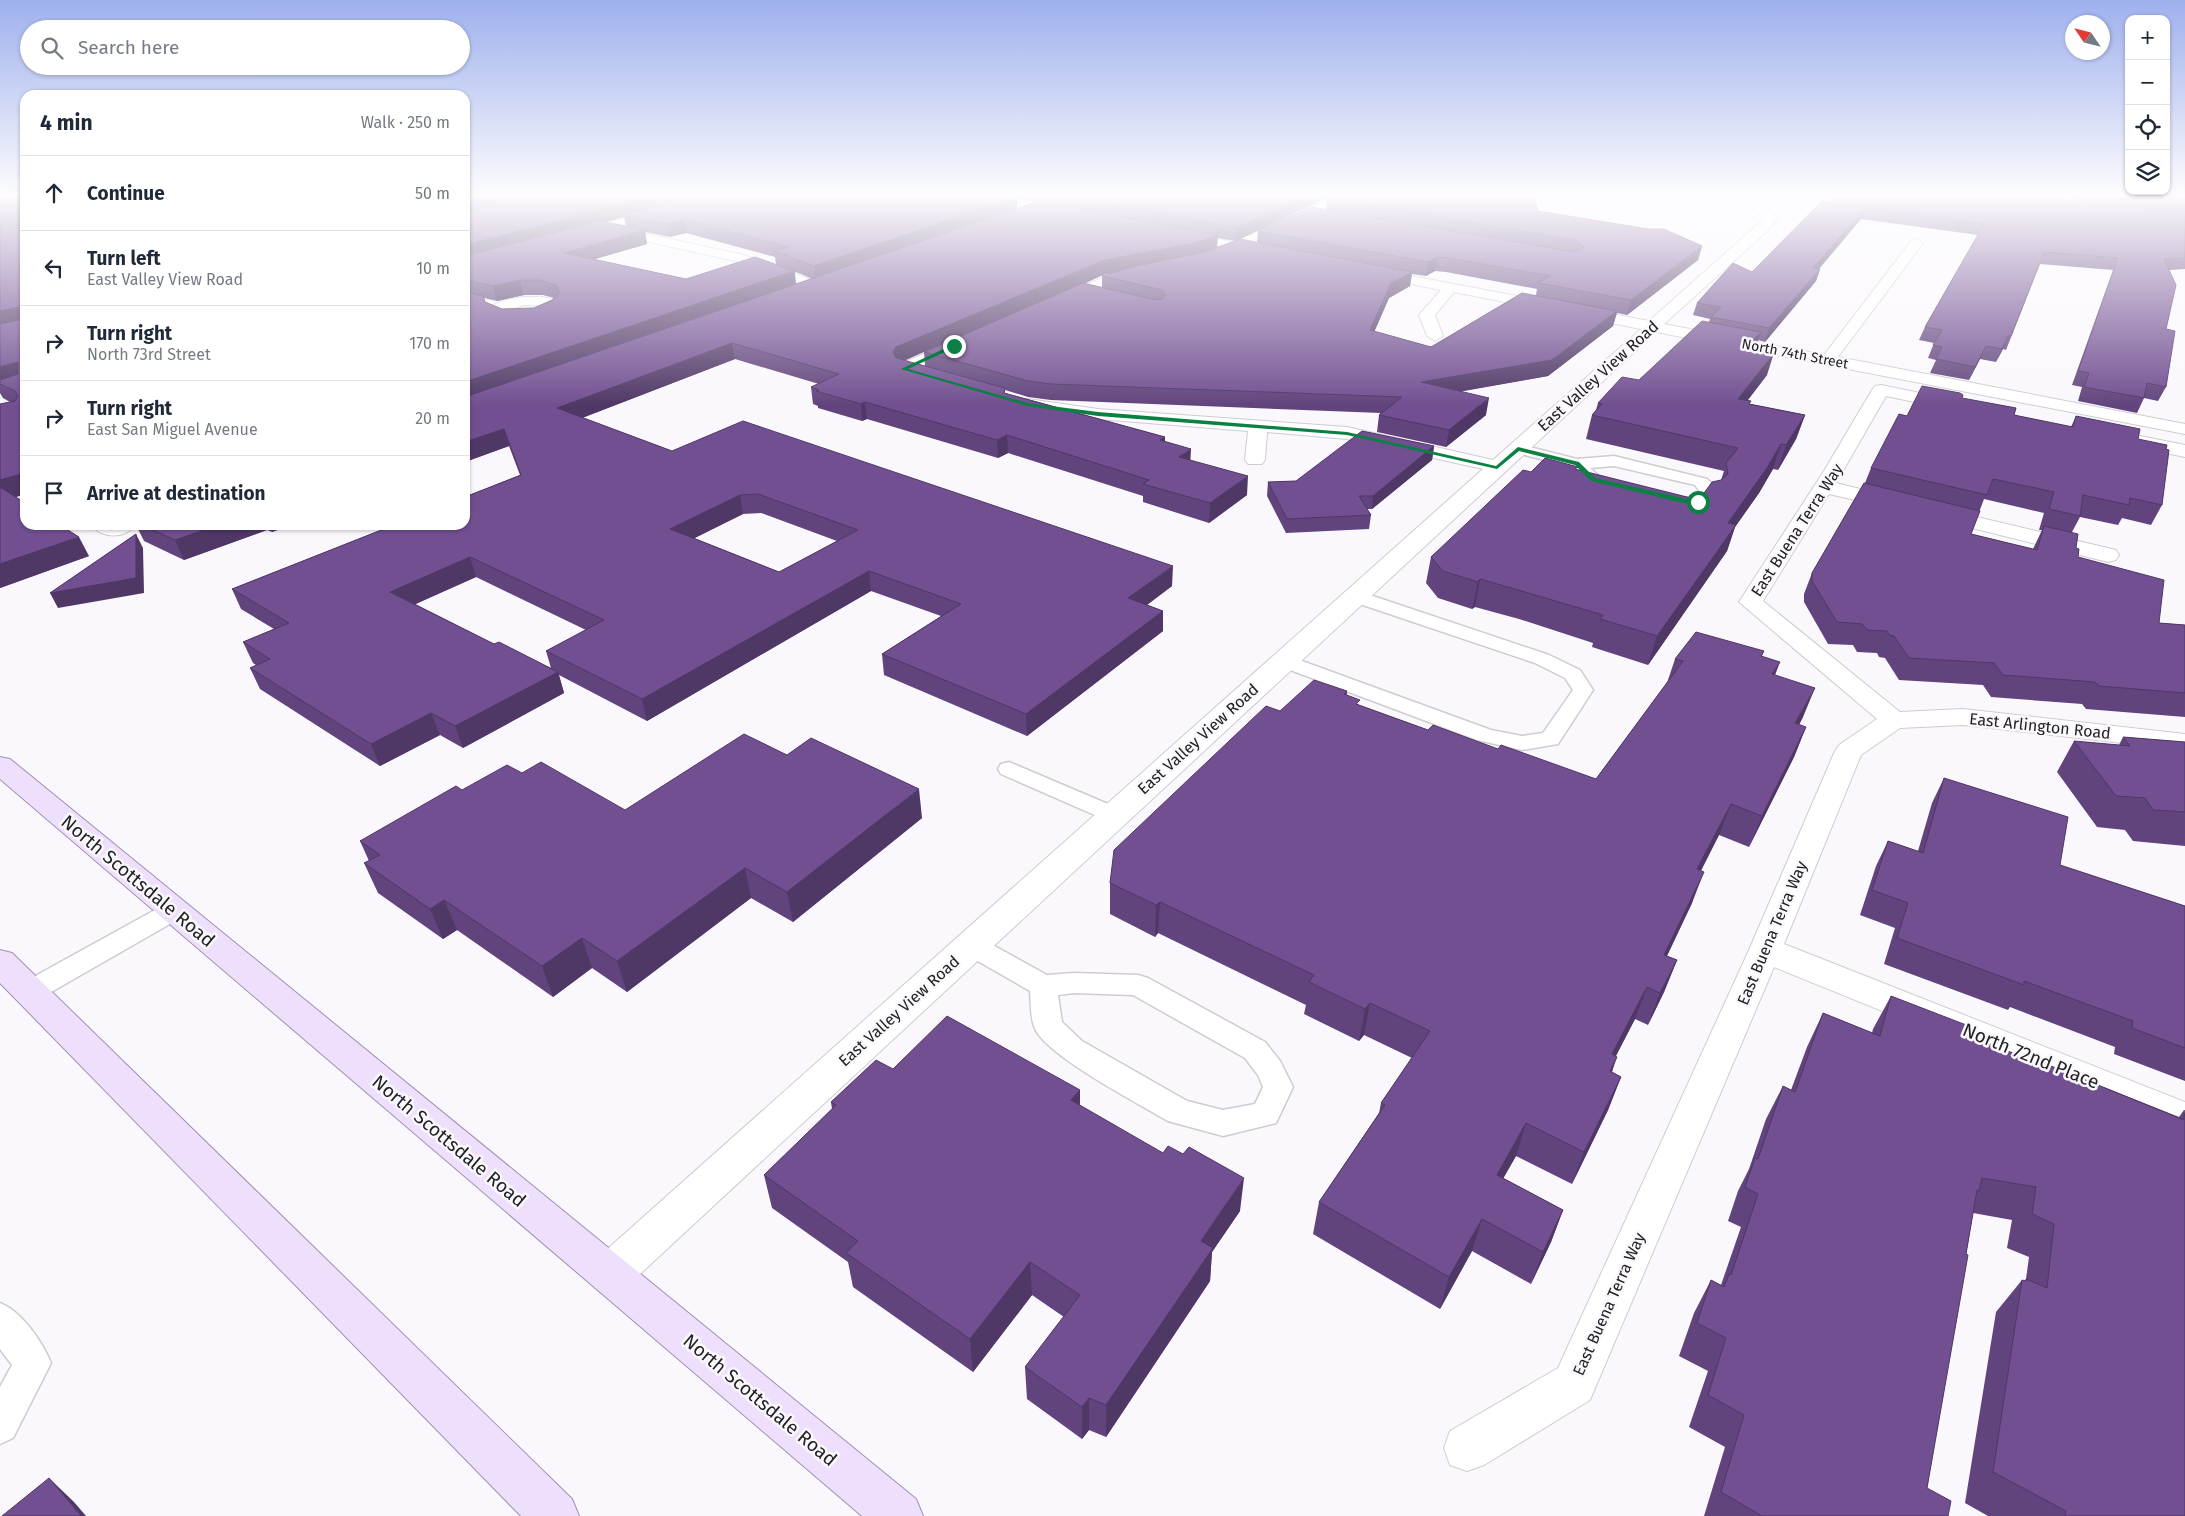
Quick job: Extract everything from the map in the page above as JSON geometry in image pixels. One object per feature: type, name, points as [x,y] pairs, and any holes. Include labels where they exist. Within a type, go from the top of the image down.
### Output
[{"type":"main road","name":"North Scottsdale Road","points":[[0,765],[899,1516]]},
{"type":"main road","points":[[0,962],[555,1516]]},
{"type":"street","points":[[760,265],[820,284],[797,293]]},
{"type":"street","name":"East Valley View Road","points":[[610,1274],[1652,326],[1722,265]]},
{"type":"street","points":[[1828,360],[1901,265]]},
{"type":"street","points":[[1046,307],[1125,275],[1154,270]]},
{"type":"street","name":"North 74th Street","points":[[1362,271],[2185,429]]},
{"type":"street","points":[[1435,336],[1427,315],[1450,288]]},
{"type":"street","points":[[1083,292],[1104,297]]},
{"type":"street","points":[[481,304],[499,308]]},
{"type":"street","points":[[932,378],[904,369],[972,338]]},
{"type":"street","name":"East Buena Terra Way","points":[[1467,1448],[1574,1384],[1765,950],[1849,751],[1894,720],[1751,602],[1823,486],[1846,453],[1881,390],[1966,407]]},
{"type":"street","points":[[1008,399],[1027,404],[1098,414],[1347,433],[1497,468]]},
{"type":"street","points":[[1255,460],[1258,427]]},
{"type":"street","points":[[2109,436],[2185,451]]},
{"type":"street","points":[[1823,486],[2108,555]]},
{"type":"street","name":"East Arlington Road","points":[[1894,720],[1964,717],[2185,742]]},
{"type":"street","name":"North 72nd Place","points":[[1765,950],[2185,1118]]},
{"type":"lane","points":[[1518,449],[1577,464],[1614,461],[1701,482],[1709,489],[1711,498],[1698,502],[1674,499]]},
{"type":"lane","points":[[1577,464],[1593,479],[1629,488]]},
{"type":"lane","points":[[1284,661],[1486,736],[1522,743],[1550,738],[1583,690],[1573,674],[1542,659],[1355,596]]},
{"type":"lane","points":[[1009,769],[1114,815]]},
{"type":"lane","points":[[29,992],[173,911]]},
{"type":"lane","points":[[971,946],[1043,986],[1074,983],[1138,985],[1255,1050],[1270,1069],[1278,1087],[1265,1114],[1223,1123],[1179,1112],[1072,1049],[1048,1026],[1043,986]]},
{"type":"lane","points":[[0,1320],[33,1363],[0,1426]]},
{"type":"building","points":[[0,265],[20,265],[20,474],[0,480],[0,404],[15,401],[18,396],[15,391],[0,384],[0,380],[18,374],[18,362],[0,367],[0,324],[19,320],[19,307],[0,311]]},
{"type":"building","points":[[470,265],[619,265],[686,279],[731,265],[777,265],[794,271],[470,380],[470,293],[483,296],[485,302],[502,309],[534,308],[552,300],[559,293],[557,286],[540,280],[520,280],[493,286],[470,281]]},
{"type":"building","points":[[852,265],[1094,265],[896,347],[893,352],[896,358],[1005,388],[1004,393],[1165,437],[1160,440],[1191,449],[1179,457],[1248,476],[1210,503],[1143,484],[1149,480],[1007,435],[997,440],[865,402],[861,404],[816,391],[819,390],[811,387],[839,374],[732,343],[557,408],[672,451],[743,421],[1173,566],[1128,598],[1163,611],[1026,714],[882,654],[961,604],[869,571],[642,699],[546,651],[604,620],[470,557],[390,592],[494,644],[499,642],[558,672],[455,726],[431,713],[371,744],[250,668],[270,659],[243,642],[289,623],[232,589],[381,530],[470,530],[470,495],[521,475],[504,429],[470,440],[470,395]],"holes":[[[758,494],[858,530],[779,572],[670,529],[740,495]]]},
{"type":"building","points":[[1143,265],[1374,265],[1412,272],[1391,283],[1370,330],[1431,347],[1522,293],[1617,311],[1552,360],[1421,382],[1489,398],[1449,430],[1379,415],[1402,397],[1051,384],[1028,381],[924,352],[1083,283],[1156,300],[1162,299],[1165,295],[1162,290],[1102,276]]},
{"type":"building","points":[[1486,265],[1677,265],[1631,300],[1538,283],[1550,276]]},
{"type":"building","points":[[1731,265],[1737,265],[1752,272],[1759,265],[1816,265],[1813,268],[1820,269],[1769,328],[1711,317],[1721,307],[1697,303]]},
{"type":"building","points":[[1961,265],[2039,265],[2011,336],[2008,336],[2002,349],[1986,346],[1975,367],[1936,359],[1942,347],[1933,345],[1942,330],[1925,327]]},
{"type":"building","points":[[2116,265],[2167,265],[2176,285],[2166,329],[2175,331],[2166,387],[2147,383],[2144,398],[2084,387],[2089,373],[2078,371]]},
{"type":"building","points":[[1702,321],[1761,332],[1746,347],[1774,353],[1738,399],[1751,401],[1749,404],[1805,415],[1786,445],[1781,444],[1767,468],[1728,523],[1736,525],[1657,636],[1600,619],[1603,615],[1480,579],[1478,582],[1443,571],[1431,557],[1523,470],[1531,472],[1545,458],[1578,467],[1575,469],[1699,500],[1712,482],[1721,480],[1728,474],[1726,463],[1738,448],[1592,415],[1602,404],[1598,403],[1622,377],[1639,380]]},
{"type":"building","points":[[1922,386],[1960,393],[1963,395],[1962,398],[2016,408],[2014,415],[2073,427],[2076,416],[2140,429],[2138,439],[2167,445],[2166,449],[2169,450],[2162,505],[2130,498],[2129,505],[2083,495],[2080,516],[2049,509],[2054,492],[1993,479],[1987,495],[1871,468],[1899,414],[1907,416]]},
{"type":"building","points":[[1362,431],[1434,446],[1373,496],[1359,496],[1371,515],[1287,519],[1268,482],[1296,481]]},
{"type":"building","points":[[1864,483],[1980,511],[1971,534],[2037,550],[2044,526],[2078,534],[2076,548],[2079,549],[2078,557],[2164,580],[2159,623],[2185,625],[2185,693],[2099,686],[2095,682],[2003,675],[1994,663],[1909,658],[1894,636],[1889,635],[1887,631],[1867,630],[1862,624],[1837,622],[1812,581],[1812,573]]},
{"type":"building","points":[[0,487],[20,500],[20,530],[68,530],[79,537],[0,564]]},
{"type":"building","points":[[153,530],[204,530],[175,540]]},
{"type":"building","points":[[136,534],[136,578],[50,593]]},
{"type":"building","points":[[1696,632],[1764,651],[1761,656],[1780,662],[1772,674],[1815,688],[1795,723],[1806,727],[1762,816],[1731,804],[1697,869],[1704,872],[1664,955],[1677,960],[1660,993],[1647,987],[1612,1054],[1617,1057],[1610,1071],[1621,1077],[1584,1152],[1526,1123],[1497,1175],[1563,1210],[1543,1252],[1482,1219],[1449,1277],[1319,1202],[1385,1105],[1381,1103],[1430,1031],[1370,1003],[1365,1009],[1309,982],[1314,975],[1160,902],[1156,905],[1110,883],[1114,850],[1266,706],[1280,711],[1314,680],[1347,691],[1344,694],[1360,700],[1356,704],[1428,730],[1433,725],[1498,749],[1501,745],[1596,779],[1683,661],[1675,659]]},
{"type":"building","points":[[744,734],[787,755],[811,738],[919,789],[787,892],[745,868],[617,961],[582,938],[542,966],[444,900],[430,909],[364,863],[380,855],[360,841],[456,786],[462,790],[507,765],[522,773],[541,762],[625,810]]},
{"type":"building","points":[[2123,737],[2185,742],[2185,812],[2153,810],[2145,798],[2116,796],[2074,741],[2130,746]]},
{"type":"building","points":[[1944,778],[2068,817],[2060,865],[2185,906],[2185,1048],[2132,1028],[2133,1021],[2024,981],[2024,985],[1897,938],[1908,903],[1872,890],[1888,841],[1923,853]]},
{"type":"building","points":[[1891,996],[1974,1028],[1972,1037],[2046,1066],[2046,1064],[2184,1120],[2185,1110],[2185,1516],[2065,1516],[2066,1511],[1993,1472],[2022,1280],[2026,1281],[2026,1279],[2047,1288],[2054,1224],[2032,1214],[2036,1187],[1982,1178],[1979,1191],[1977,1190],[1966,1254],[1968,1255],[1927,1488],[1951,1501],[1948,1516],[1762,1516],[1721,1492],[1744,1415],[1708,1395],[1726,1338],[1697,1323],[1711,1280],[1724,1287],[1729,1274],[1731,1275],[1758,1194],[1745,1187],[1755,1158],[1758,1159],[1783,1086],[1795,1092],[1823,1013],[1880,1036]]},
{"type":"building","points":[[947,1016],[1080,1090],[1071,1100],[1163,1153],[1168,1146],[1183,1154],[1189,1147],[1244,1178],[1201,1241],[1213,1248],[1106,1405],[1089,1398],[1082,1407],[1025,1367],[1080,1295],[1030,1262],[970,1339],[846,1253],[858,1241],[764,1175],[836,1105],[831,1102],[876,1060],[893,1069]]},
{"type":"building","points":[[49,1478],[81,1516],[2,1516]]},
{"type":"route","points":[[954,346],[904,369],[1027,404],[1098,414],[1347,433],[1497,468],[1518,449],[1577,464],[1593,479],[1683,501],[1698,502]]}]
